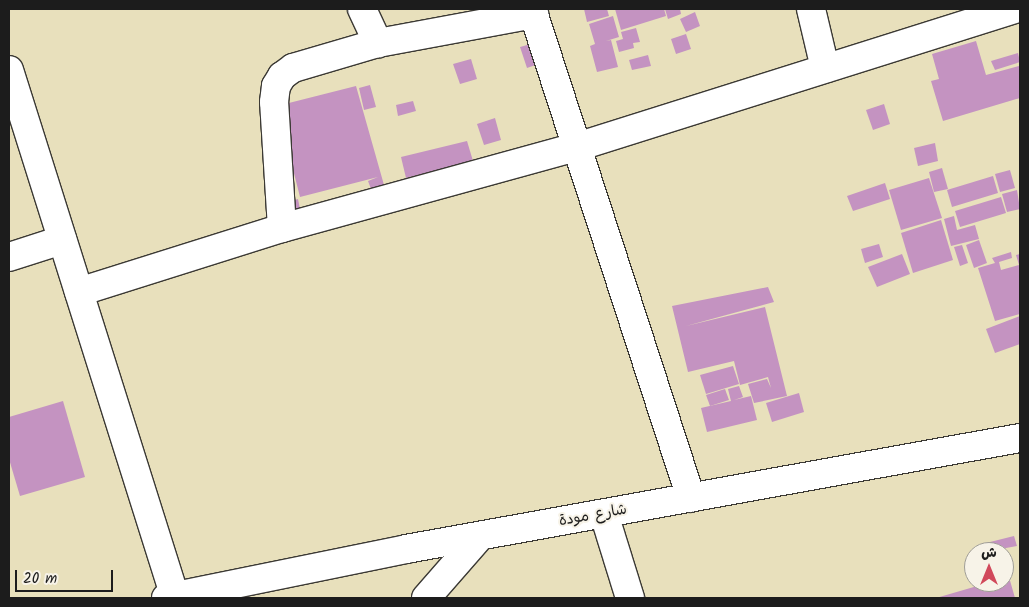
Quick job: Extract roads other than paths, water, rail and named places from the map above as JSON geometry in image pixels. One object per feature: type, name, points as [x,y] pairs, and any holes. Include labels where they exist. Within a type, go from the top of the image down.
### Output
[{"type":"street","points":[[362,9],[378,43]]},
{"type":"street","points":[[811,9],[825,68]]},
{"type":"street","points":[[80,292],[282,228],[577,146],[1014,9]]},
{"type":"street","points":[[282,228],[274,102],[276,86],[293,68],[378,43],[533,11],[691,498]]},
{"type":"street","points":[[9,70],[80,292],[171,597]]},
{"type":"street","points":[[9,257],[62,240]]},
{"type":"street","name":"شارع مودة","points":[[171,597],[480,536],[1020,438]]},
{"type":"street","points":[[604,514],[630,598]]},
{"type":"street","points":[[426,598],[480,536]]}]
